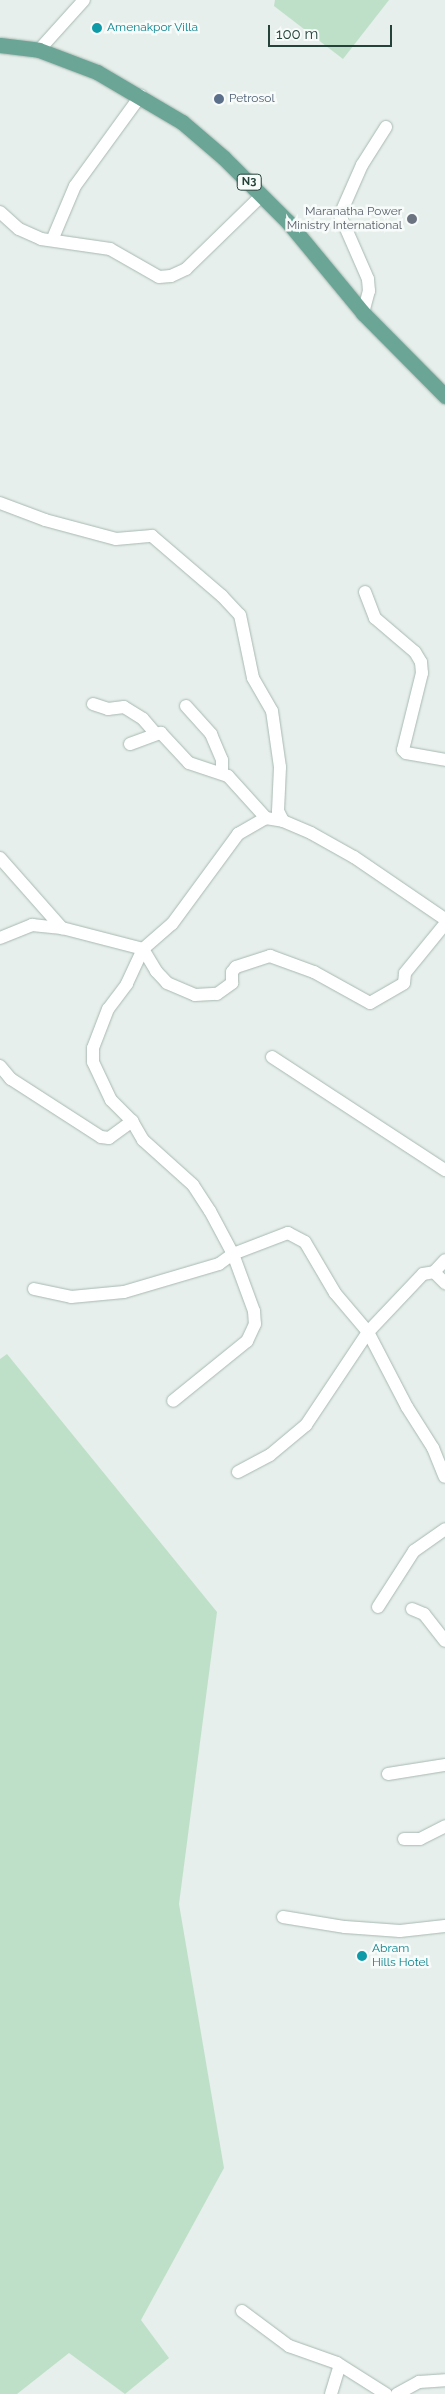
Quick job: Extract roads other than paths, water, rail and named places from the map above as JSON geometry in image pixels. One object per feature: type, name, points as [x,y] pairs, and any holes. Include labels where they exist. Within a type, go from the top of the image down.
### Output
[{"type":"main road","name":"N3","points":[[0,44],[39,50],[97,72],[141,95],[205,141],[262,195],[363,313],[445,396]]},
{"type":"street","points":[[39,50],[84,0]]},
{"type":"street","points":[[53,238],[75,186],[141,95]]},
{"type":"street","points":[[363,313],[369,291],[368,279],[340,215],[362,165],[386,127]]},
{"type":"street","points":[[0,212],[19,229],[41,239],[53,238],[110,249],[151,275],[171,276],[186,269],[262,195]]},
{"type":"street","points":[[0,503],[44,520],[116,539],[152,536],[222,596],[240,615],[254,678],[272,711],[280,767],[278,811],[283,821]]},
{"type":"street","points":[[365,592],[375,618],[415,652],[421,662],[422,673],[403,750],[406,753],[445,760]]},
{"type":"street","points":[[93,704],[108,709],[124,707],[143,718],[155,733],[167,737],[189,763],[222,773],[239,785],[266,818]]},
{"type":"street","points":[[186,706],[210,734],[223,764],[222,773]]},
{"type":"street","points":[[130,744],[155,733]]},
{"type":"street","points":[[173,1401],[247,1341],[255,1324],[254,1311],[233,1254],[193,1185],[143,1140],[132,1122],[111,1100],[97,1072],[92,1053],[108,1009],[127,984],[143,949],[172,924],[238,834],[266,818],[283,821],[354,857],[445,919]]},
{"type":"street","points":[[0,858],[62,928]]},
{"type":"street","points":[[0,938],[32,925],[62,928],[143,949],[156,971],[168,983],[195,995],[217,994],[232,984],[232,972],[236,967],[270,956],[314,972],[370,1003],[404,983],[405,973],[445,924]]},
{"type":"street","points":[[272,1058],[445,1170]]},
{"type":"street","points":[[0,1066],[11,1079],[101,1137],[109,1138],[132,1122]]},
{"type":"street","points":[[34,1289],[72,1297],[124,1292],[219,1264],[233,1254],[288,1233],[305,1242],[345,1307],[368,1332],[407,1407],[433,1448],[445,1477]]},
{"type":"street","points":[[238,1472],[270,1456],[306,1425],[368,1332],[423,1274],[434,1272],[445,1260]]},
{"type":"street","points":[[434,1272],[445,1283]]},
{"type":"street","points":[[378,1606],[414,1551],[445,1530]]},
{"type":"street","points":[[412,1609],[424,1614],[445,1641]]},
{"type":"street","points":[[388,1774],[445,1765]]},
{"type":"street","points":[[404,1839],[420,1838],[445,1826]]},
{"type":"street","points":[[283,1917],[345,1927],[400,1931],[445,1926]]},
{"type":"street","points":[[242,2310],[290,2346],[340,2365],[386,2394]]},
{"type":"street","points":[[331,2394],[340,2365]]},
{"type":"street","points":[[397,2394],[419,2382],[445,2380]]},
{"type":"place","name":"Amenakpor Villa","points":[[97,28]]},
{"type":"place","name":"Petrosol","points":[[219,99]]},
{"type":"place","name":"Maranatha Power Ministry International","points":[[412,219]]},
{"type":"place","name":"Abram Hills Hotel","points":[[362,1956]]}]
